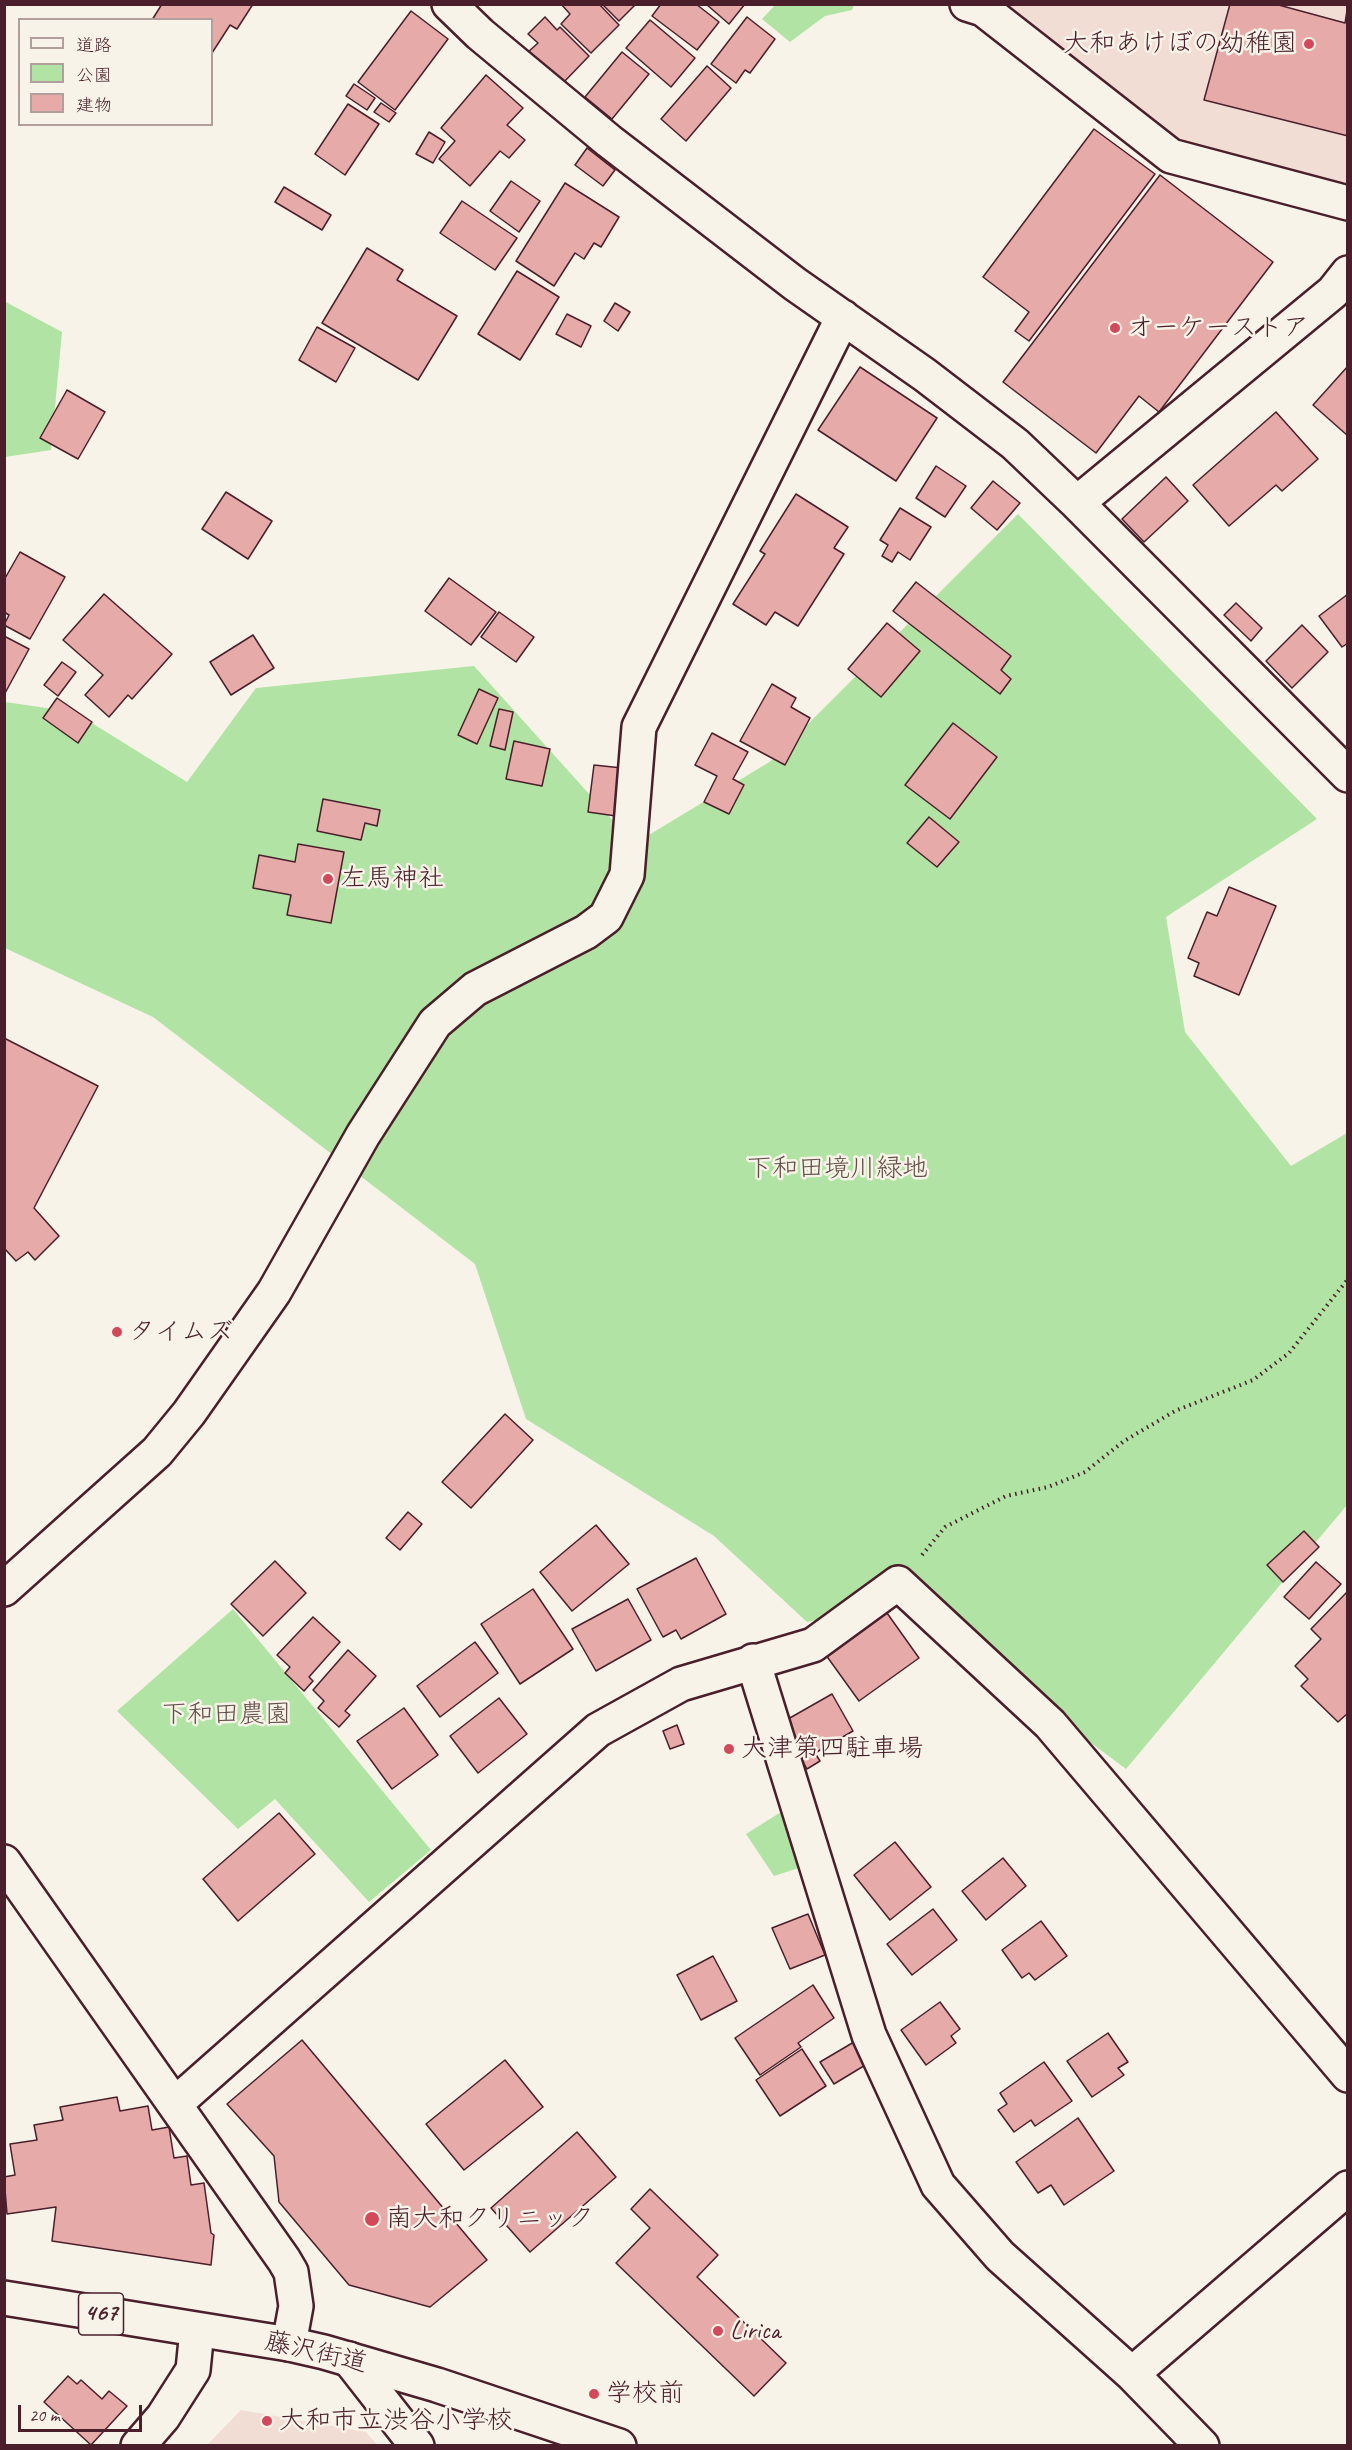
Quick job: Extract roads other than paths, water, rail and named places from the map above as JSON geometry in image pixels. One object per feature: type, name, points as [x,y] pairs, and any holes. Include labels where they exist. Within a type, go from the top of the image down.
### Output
[{"type":"main road","points":[[449,4],[480,34],[609,141],[843,317],[926,375],[1015,444],[1077,503],[1347,775]]},
{"type":"main road","points":[[967,4],[983,9],[1171,156],[1347,203]]},
{"type":"main road","points":[[1077,503],[1333,292],[1347,273]]},
{"type":"main road","points":[[4,1589],[157,1452],[189,1413],[274,1292],[363,1135],[435,1023],[474,989],[586,932],[606,918],[627,875],[639,727],[843,317]]},
{"type":"main road","points":[[175,2104],[598,1730],[681,1684],[813,1645],[898,1583],[1050,1724],[1343,2061]]},
{"type":"main road","points":[[753,1661],[869,2035],[938,2185],[1000,2256],[1132,2374],[1202,2445]]},
{"type":"main road","points":[[4,1862],[291,2272],[296,2306],[289,2344]]},
{"type":"main road","points":[[1132,2374],[1347,2188]]},
{"type":"main road","name":"藤沢街道","points":[[4,2298],[289,2344],[437,2385],[619,2445]]},
{"type":"main road","points":[[138,2445],[163,2417],[192,2370],[197,2330]]},
{"type":"main road","points":[[349,2359],[417,2445]]},
{"type":"place","name":"大和あけぼの幼稚園","points":[[1309,44]]},
{"type":"place","name":"オーケーストア","points":[[1115,328]]},
{"type":"place","name":"左馬神社","points":[[328,879]]},
{"type":"place","name":"タイムズ","points":[[117,1332]]},
{"type":"place","name":"大津第四駐車場","points":[[729,1749]]},
{"type":"place","name":"南大和クリニック","points":[[372,2219]]},
{"type":"place","name":"Lirica","points":[[718,2331]]},
{"type":"place","name":"学校前","points":[[594,2394]]},
{"type":"place","name":"大和市立渋谷小学校","points":[[267,2421]]},
{"type":"park label","name":"下和田境川緑地","points":[[837,1169]]},
{"type":"park label","name":"下和田農園","points":[[226,1715]]}]
